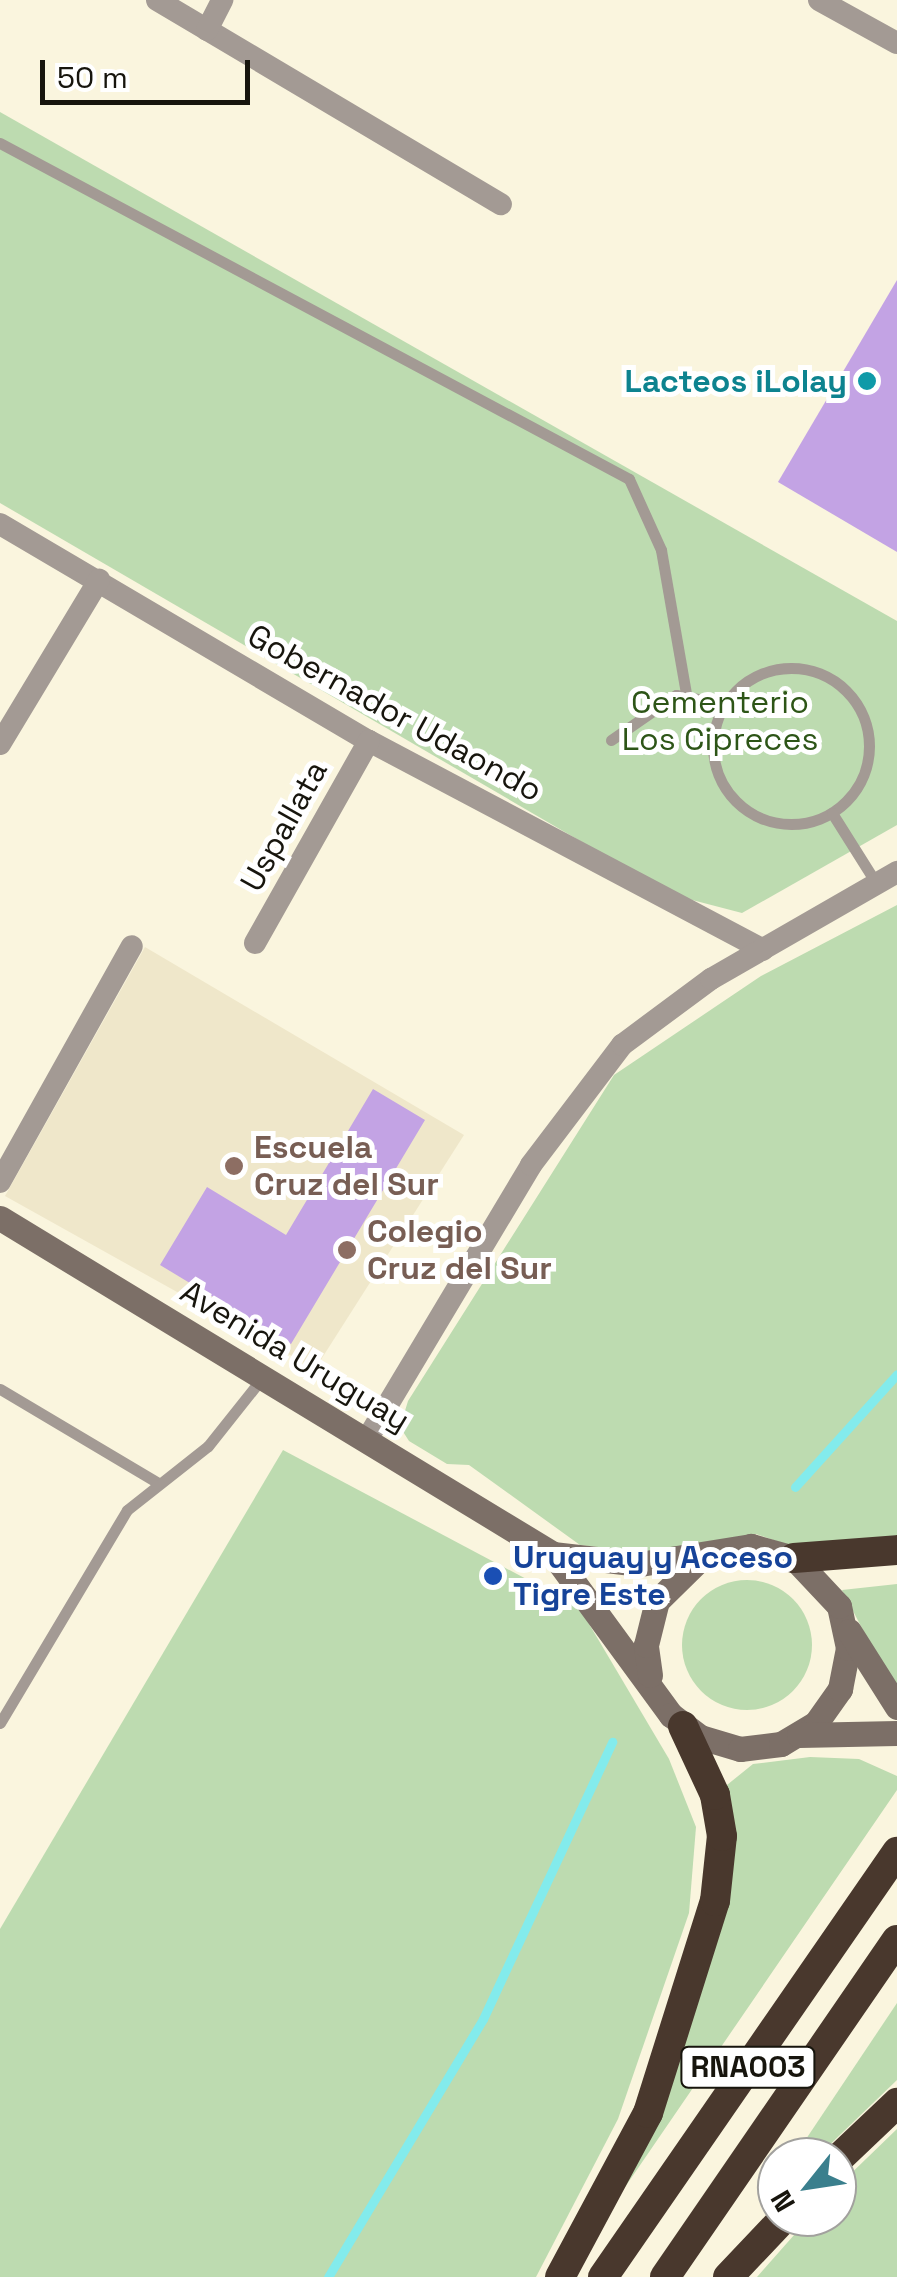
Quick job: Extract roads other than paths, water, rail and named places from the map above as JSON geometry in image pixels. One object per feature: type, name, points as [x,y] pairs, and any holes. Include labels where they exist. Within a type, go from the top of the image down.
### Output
[{"type":"highway","points":[[794,1558],[897,1550]]},
{"type":"highway","points":[[560,2277],[648,2113],[715,1901],[718,1808],[683,1726]]},
{"type":"highway","name":"RNA003","points":[[603,2277],[895,1855]]},
{"type":"highway","name":"RNA003","points":[[665,2277],[897,1940]]},
{"type":"highway","points":[[857,2141],[897,2103]]},
{"type":"highway","points":[[728,2277],[766,2237]]},
{"type":"main road","name":"Avenida Uruguay","points":[[0,1218],[368,1436],[553,1554],[683,1726],[740,1749],[799,1735],[897,1733]]},
{"type":"main road","name":"Avenida Uruguay","points":[[553,1554],[622,1564],[751,1546],[794,1558]]},
{"type":"main road","points":[[654,1689],[648,1622],[670,1582],[706,1555]]},
{"type":"main road","points":[[794,1558],[828,1587],[846,1627],[897,1707]]},
{"type":"main road","points":[[799,1735],[840,1689],[846,1627]]},
{"type":"street","points":[[157,0],[501,204]]},
{"type":"street","points":[[207,30],[222,0]]},
{"type":"street","points":[[819,0],[897,43]]},
{"type":"street","name":"Gobernador Udaondo","points":[[0,524],[369,741],[763,950]]},
{"type":"street","points":[[0,744],[99,580]]},
{"type":"street","name":"Uspallata","points":[[256,943],[369,741]]},
{"type":"street","points":[[368,1436],[589,1080],[659,1014],[886,878]]},
{"type":"street","points":[[0,1182],[132,946]]},
{"type":"lane","points":[[0,143],[629,480],[661,550],[686,693]]},
{"type":"lane","points":[[782,669],[824,675],[846,691],[869,742],[853,795],[832,813],[781,824],[735,801],[713,754],[724,704],[744,683],[782,669]]},
{"type":"lane","points":[[611,740],[686,693],[724,704]]},
{"type":"lane","points":[[832,813],[886,878]]},
{"type":"lane","points":[[0,1723],[127,1510],[208,1446],[265,1374]]},
{"type":"lane","points":[[0,1389],[158,1484]]},
{"type":"waterway","points":[[795,1487],[897,1374]]},
{"type":"waterway","points":[[328,2277],[483,2019],[612,1742]]},
{"type":"place","name":"Lacteos iLolay","points":[[867,381]]},
{"type":"place","name":"Escuela Cruz del Sur","points":[[234,1166]]},
{"type":"place","name":"Colegio Cruz del Sur","points":[[347,1250]]},
{"type":"place","name":"Uruguay y Acceso Tigre Este","points":[[493,1576]]},
{"type":"park label","name":"Cementerio Los Cipreces","points":[[720,722]]}]
